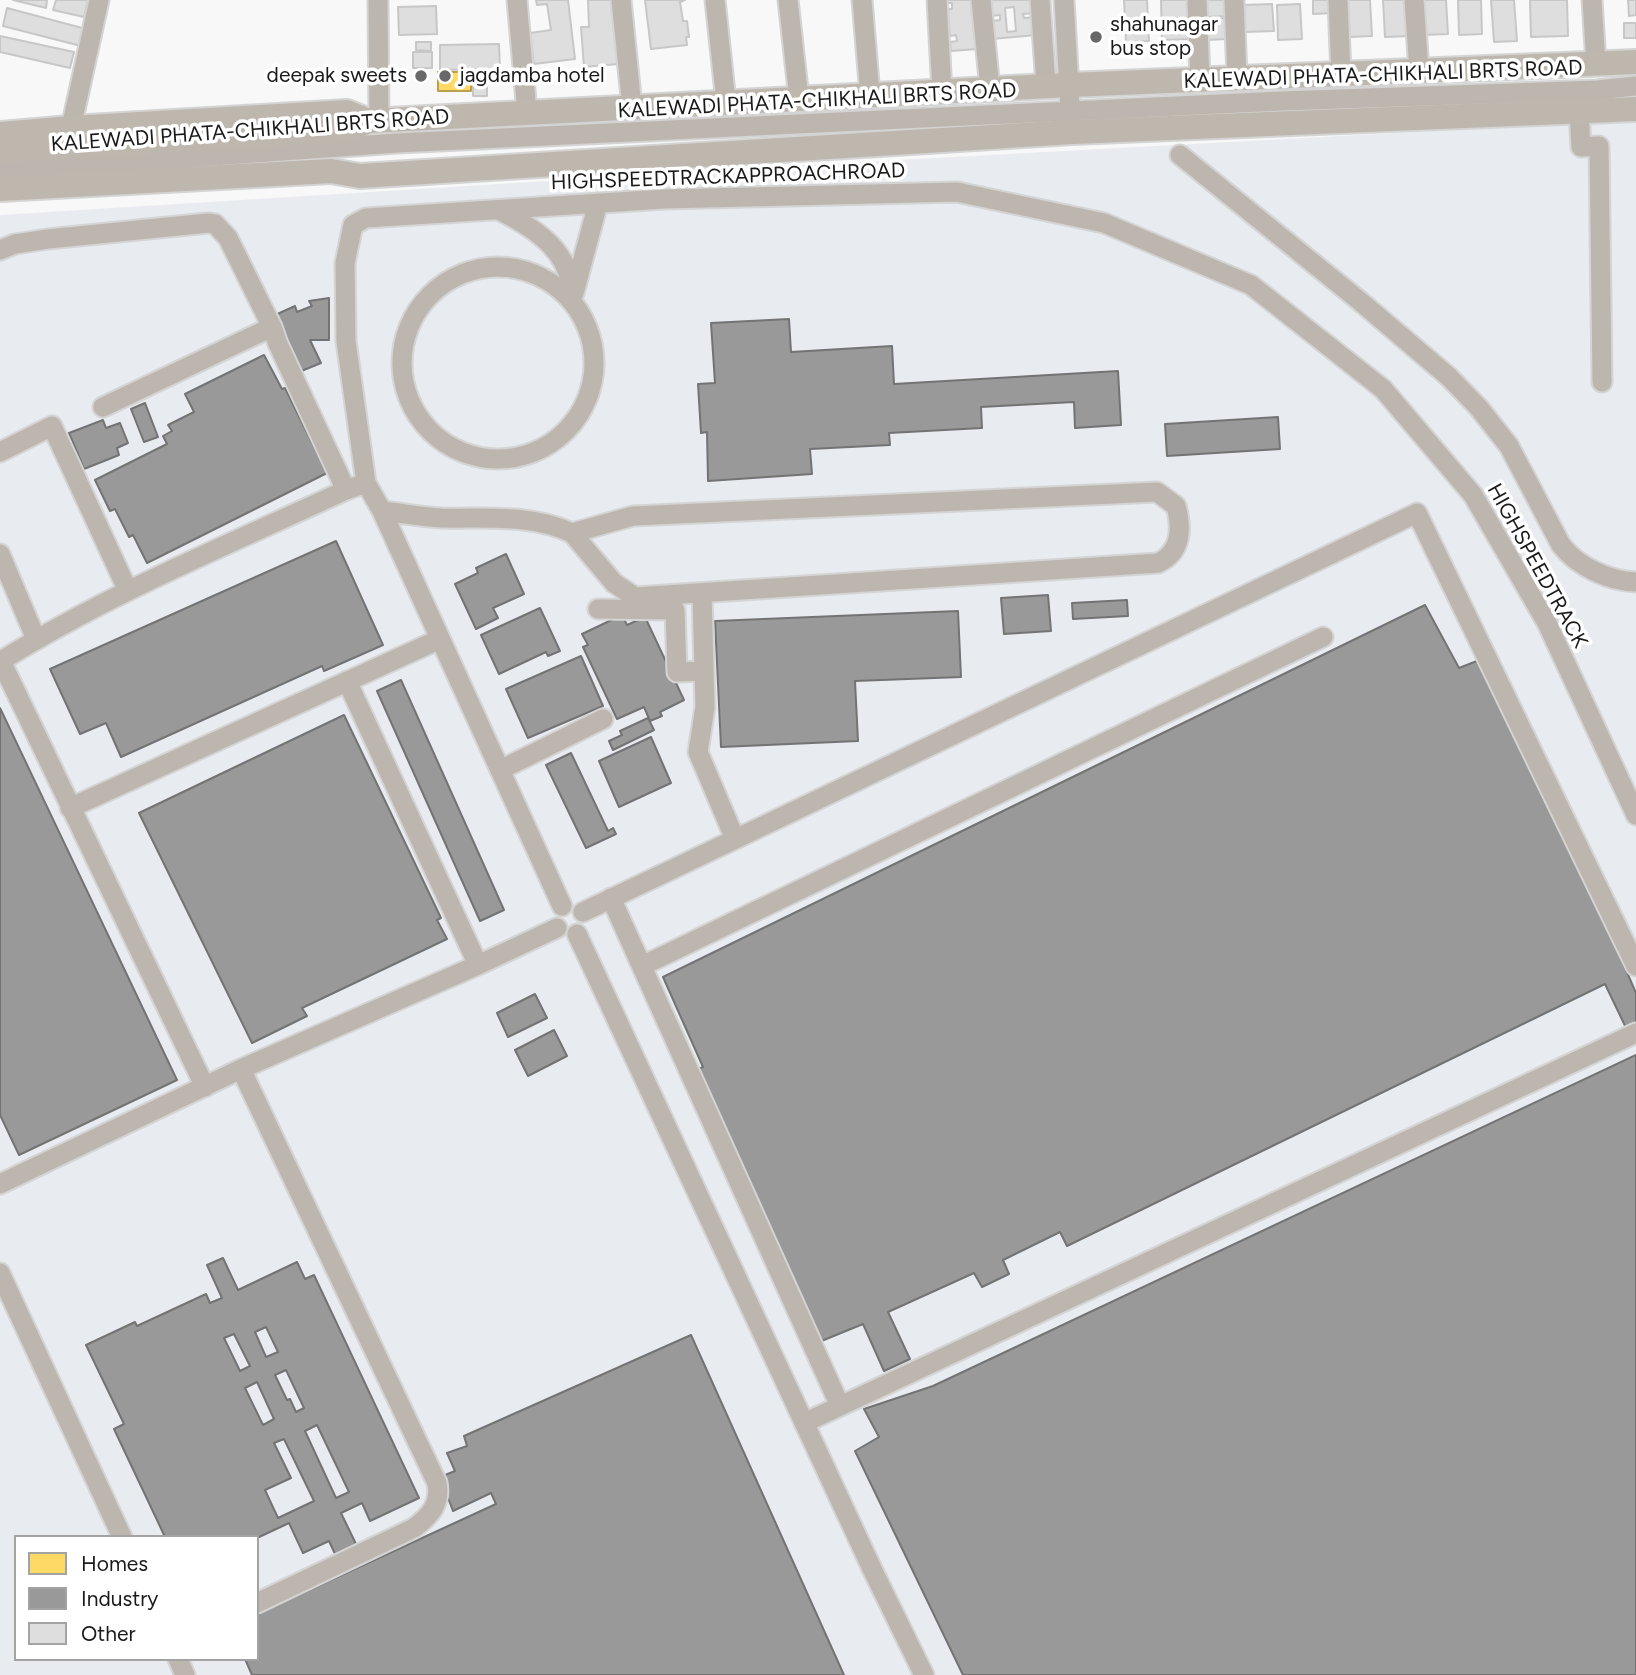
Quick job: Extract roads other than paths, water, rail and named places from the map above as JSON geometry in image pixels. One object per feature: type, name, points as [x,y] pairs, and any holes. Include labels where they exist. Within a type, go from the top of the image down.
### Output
[{"type":"main road","points":[[0,151],[632,107],[1636,62]]},
{"type":"main road","points":[[0,189],[331,171],[360,176],[1071,122],[1636,109]]},
{"type":"main road","points":[[0,134],[347,112],[366,124]]},
{"type":"main road","points":[[0,202],[335,186],[360,176]]},
{"type":"street","points":[[71,128],[99,0]]},
{"type":"street","points":[[366,124],[377,0]]},
{"type":"street","points":[[517,0],[527,113]]},
{"type":"street","points":[[621,0],[632,107]]},
{"type":"street","points":[[715,0],[726,103]]},
{"type":"street","points":[[788,0],[799,99]]},
{"type":"street","points":[[862,0],[870,95]]},
{"type":"street","points":[[937,0],[942,92]]},
{"type":"street","points":[[981,0],[990,89]]},
{"type":"street","points":[[1040,0],[1058,86],[1071,122]]},
{"type":"street","points":[[1058,86],[1064,0]]},
{"type":"street","points":[[1197,0],[1200,80]]},
{"type":"street","points":[[1234,0],[1237,78]]},
{"type":"street","points":[[1338,0],[1341,75]]},
{"type":"street","points":[[1413,0],[1419,71]]},
{"type":"street","points":[[1592,0],[1596,64]]},
{"type":"street","name":"KALEWADI PHATA-CHIKHALI BRTS ROAD","points":[[0,171],[397,143],[1071,122],[1282,101],[1597,90],[1636,86]]},
{"type":"street","points":[[1579,112],[1581,146],[1600,146],[1602,382]]},
{"type":"street","points":[[1180,155],[1361,302],[1457,385],[1509,446],[1569,556],[1606,577],[1636,582]]},
{"type":"street","name":"HIGHSPEEDTRACKAPPROACHROAD","points":[[366,483],[346,341],[345,263],[353,225],[366,218],[664,199],[957,192],[1104,223]]},
{"type":"street","points":[[572,301],[597,203]]},
{"type":"street","points":[[499,210],[528,225],[551,245],[568,272],[572,301],[588,329],[594,359],[591,390],[578,418],[556,441],[529,455],[498,460],[468,455],[440,440],[419,417],[405,388],[402,356],[410,324],[428,297],[454,277],[485,268],[517,268],[547,280],[572,301]]},
{"type":"street","name":"HIGHSPEEDTRACK","points":[[1104,223],[1251,285],[1383,389],[1473,495],[1547,622],[1636,815]]},
{"type":"street","points":[[0,250],[15,244],[48,239],[215,224],[228,238],[272,327],[346,490]]},
{"type":"street","points":[[103,407],[272,327]]},
{"type":"street","points":[[0,452],[52,426],[128,591]]},
{"type":"street","points":[[205,1087],[1,661],[36,639],[128,591],[366,483],[382,511],[562,906]]},
{"type":"street","points":[[382,511],[555,524],[572,533],[614,583],[635,597],[1158,563],[1168,558],[1181,530],[1176,506],[1157,492],[633,516],[572,533]]},
{"type":"street","points":[[583,912],[1417,513],[1636,965]]},
{"type":"street","points":[[0,554],[36,639]]},
{"type":"street","points":[[702,593],[705,707],[698,752],[734,839]]},
{"type":"street","points":[[598,609],[675,610],[677,671],[704,671]]},
{"type":"street","points":[[642,966],[1323,637]]},
{"type":"street","points":[[70,808],[440,639]]},
{"type":"street","points":[[347,681],[478,965]]},
{"type":"street","points":[[500,770],[603,719]]},
{"type":"street","points":[[611,898],[840,1406]]},
{"type":"street","points":[[556,928],[556,913],[562,906],[577,906],[583,912],[586,923],[577,934]]},
{"type":"street","points":[[0,1184],[241,1069],[556,928]]},
{"type":"street","points":[[556,928],[564,934],[577,934]]},
{"type":"street","points":[[577,934],[924,1675]]},
{"type":"street","points":[[804,1423],[1636,1033]]},
{"type":"street","points":[[241,1069],[437,1483],[439,1493],[429,1516],[414,1528],[259,1602]]},
{"type":"street","points":[[0,1273],[121,1535]]},
{"type":"place","name":"shahunagar bus stop","points":[[1096,37]]},
{"type":"place","name":"deepak sweets","points":[[421,76]]},
{"type":"place","name":"jagdamba hotel","points":[[445,76]]}]
